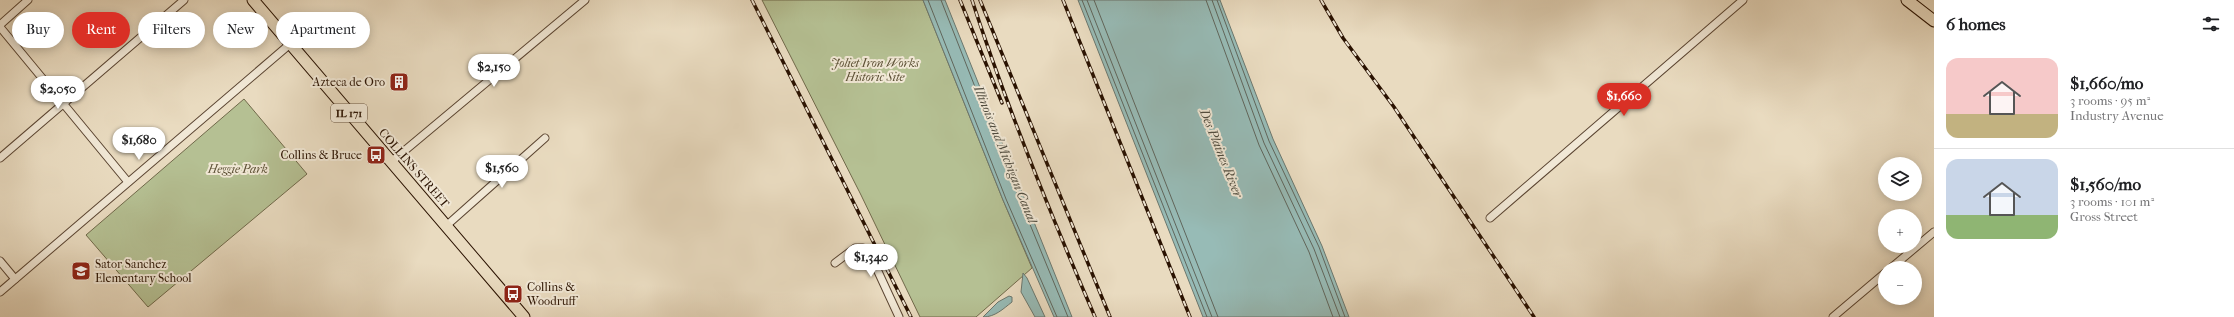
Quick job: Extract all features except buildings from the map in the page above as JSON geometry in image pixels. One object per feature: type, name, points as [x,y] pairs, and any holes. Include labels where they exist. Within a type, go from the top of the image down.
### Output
[{"type":"main road","name":"COLLINS STREET","points":[[253,0],[276,27]]},
{"type":"main road","points":[[1906,0],[1934,21]]},
{"type":"main road","name":"COLLINS STREET","points":[[293,48],[524,317]]},
{"type":"street","points":[[28,0],[0,26],[128,182]]},
{"type":"street","points":[[0,158],[65,104],[184,0]]},
{"type":"street","points":[[391,162],[585,0]]},
{"type":"street","points":[[1490,218],[1743,0]]},
{"type":"street","points":[[0,292],[285,48]]},
{"type":"street","points":[[446,226],[545,138]]},
{"type":"street","points":[[1899,261],[1934,232]]},
{"type":"street","points":[[835,263],[854,248],[863,248],[875,265],[899,317]]},
{"type":"street","points":[[0,261],[15,279]]},
{"type":"street","points":[[1833,317],[1878,279]]},
{"type":"green space","name":"Joliet Iron Works Historic Site","points":[[762,0],[923,0],[1003,200],[1032,268],[976,317],[920,317],[861,195]]},
{"type":"green space","name":"Heggie Park","points":[[244,99],[307,174],[148,307],[86,235]]},
{"type":"water","name":"Illinois and Michigan Canal","points":[[923,0],[945,0],[1072,317],[1054,317],[1003,200]]},
{"type":"water","name":"Des Plaines River","points":[[1078,0],[1220,0],[1273,139],[1322,246],[1349,317],[1203,317]]},
{"type":"water","points":[[1023,273],[1027,278],[1045,317],[1035,317],[1021,292]]},
{"type":"water","points":[[1009,296],[1012,297],[1012,302],[995,314],[983,317],[998,302]]},
{"type":"railway","points":[[752,0],[911,317]]},
{"type":"railway","points":[[960,0],[1002,103]]},
{"type":"railway","points":[[972,0],[985,40],[1030,160],[1095,317]]},
{"type":"railway","points":[[980,0],[1110,317]]},
{"type":"railway","points":[[1063,0],[1190,317]]},
{"type":"railway","points":[[1321,0],[1343,38],[1394,107],[1534,317]]},
{"type":"place","name":"Azteca de Oro","points":[[399,82]]},
{"type":"place","name":"Collins & Bruce","points":[[376,155]]},
{"type":"place","name":"Sator Sanchez Elementary School","points":[[81,271]]},
{"type":"place","name":"Collins & Woodruff","points":[[513,294]]}]
